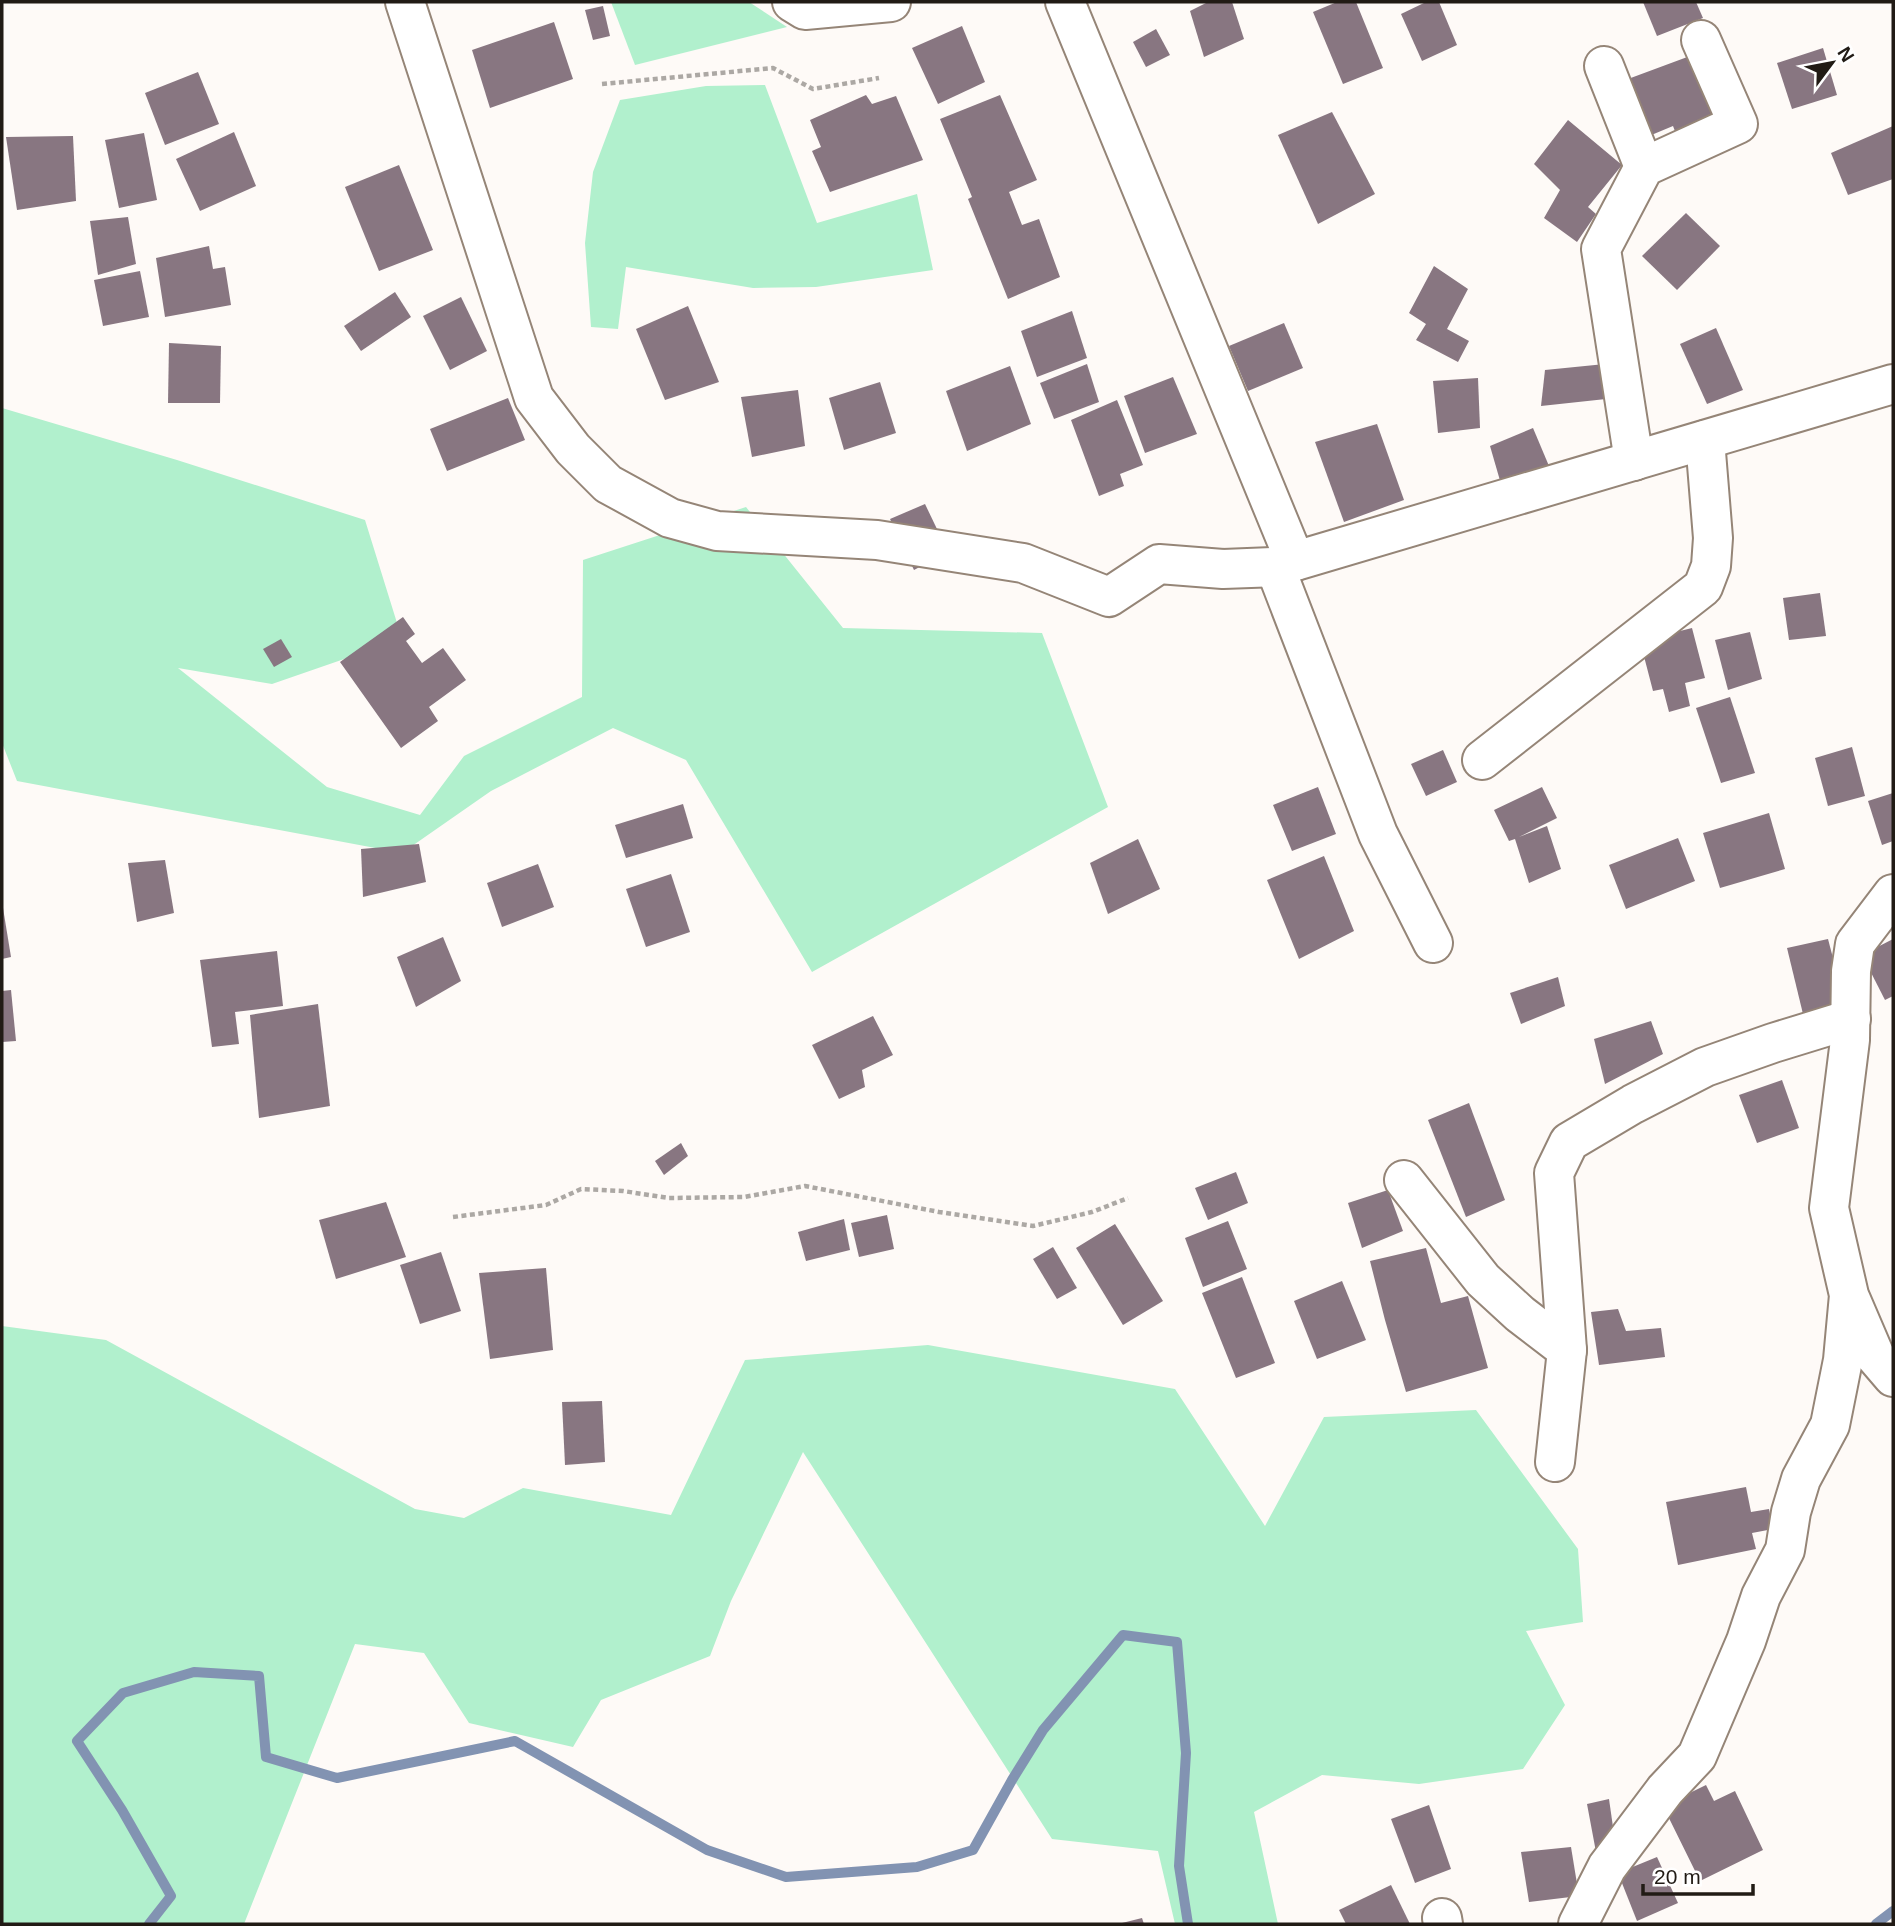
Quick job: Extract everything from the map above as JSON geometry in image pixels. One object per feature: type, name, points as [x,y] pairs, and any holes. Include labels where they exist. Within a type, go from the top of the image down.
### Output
[{"type":"street","points":[[405,2],[534,398],[573,449],[608,484],[670,519],[717,531],[877,540],[1023,563],[1109,597],[1159,564],[1223,569],[1285,564],[1893,384]]},
{"type":"street","points":[[792,2],[805,10],[891,2]]},
{"type":"street","points":[[1065,2],[1285,564],[1377,834],[1433,943]]},
{"type":"street","points":[[1634,461],[1601,249],[1644,167],[1738,124],[1701,40]]},
{"type":"street","points":[[1604,66],[1644,167]]},
{"type":"street","points":[[1482,760],[1703,587],[1712,566],[1713,538],[1705,440]]},
{"type":"street","points":[[1893,894],[1854,944],[1850,1040],[1829,1208],[1849,1295],[1875,1356],[1893,1377]]},
{"type":"street","points":[[1555,1462],[1567,1349],[1554,1173],[1569,1142],[1633,1104],[1705,1067],[1851,1018]]},
{"type":"street","points":[[1404,1181],[1483,1280],[1520,1314],[1567,1349]]},
{"type":"street","points":[[1578,1924],[1607,1867],[1665,1790],[1698,1756],[1746,1641],[1761,1596],[1785,1550],[1791,1512],[1801,1479],[1830,1424],[1843,1360],[1849,1295]]},
{"type":"path","points":[[602,84],[773,68],[813,89],[879,78]]},
{"type":"path","points":[[453,1217],[546,1205],[581,1189],[623,1191],[669,1198],[744,1196],[805,1186],[939,1212],[1033,1226],[1092,1212],[1128,1198]]},
{"type":"green space","points":[[611,2],[749,2],[787,27],[635,65]]},
{"type":"green space","points":[[765,85],[817,223],[917,194],[933,270],[816,287],[753,288],[626,267],[618,329],[591,327],[585,243],[593,172],[620,100],[706,86]]},
{"type":"green space","points":[[2,408],[365,520],[402,639],[272,684],[178,668],[327,787],[420,815],[464,756],[582,697],[583,560],[746,507],[843,628],[1042,633],[1108,807],[812,972],[686,760],[613,728],[491,791],[402,853],[17,781],[2,743]]},
{"type":"green space","points":[[2,1326],[106,1340],[415,1509],[464,1518],[523,1488],[671,1515],[745,1360],[928,1345],[1175,1389],[1265,1526],[1324,1417],[1476,1410],[1578,1549],[1583,1622],[1526,1631],[1565,1705],[1523,1769],[1419,1784],[1322,1775],[1254,1812],[1278,1924],[1175,1924],[1158,1851],[1052,1839],[803,1452],[731,1601],[710,1656],[601,1700],[573,1747],[469,1723],[424,1653],[355,1644],[244,1924],[2,1924]]},
{"type":"building","points":[[1208,2],[1232,2],[1244,39],[1204,57],[1190,11]]},
{"type":"building","points":[[1337,2],[1356,2],[1383,68],[1343,84],[1313,12]]},
{"type":"building","points":[[1426,2],[1439,2],[1457,45],[1422,61],[1401,14]]},
{"type":"building","points":[[1643,2],[1696,2],[1703,18],[1657,36]]},
{"type":"building","points":[[603,6],[610,36],[593,40],[585,10]]},
{"type":"building","points":[[554,22],[573,79],[490,108],[472,50]]},
{"type":"building","points":[[962,26],[985,82],[938,104],[912,48]]},
{"type":"building","points":[[1156,29],[1170,55],[1146,67],[1133,42]]},
{"type":"building","points":[[1823,48],[1837,95],[1792,109],[1777,63]]},
{"type":"building","points":[[1690,56],[1716,125],[1678,139],[1673,126],[1649,136],[1628,79]]},
{"type":"building","points":[[198,72],[219,124],[165,145],[145,93]]},
{"type":"building","points":[[866,95],[872,104],[896,96],[923,160],[830,192],[812,151],[821,147],[810,120]]},
{"type":"building","points":[[1000,95],[1037,180],[1009,192],[1022,225],[1039,219],[1060,277],[1008,299],[968,199],[972,197],[940,119]]},
{"type":"building","points":[[1332,112],[1375,194],[1318,224],[1278,135]]},
{"type":"building","points":[[1568,120],[1622,165],[1588,207],[1596,214],[1577,242],[1544,218],[1560,190],[1534,164]]},
{"type":"building","points":[[1893,126],[1893,179],[1848,195],[1831,153]]},
{"type":"building","points":[[234,132],[256,186],[200,211],[176,159]]},
{"type":"building","points":[[144,133],[157,200],[119,208],[105,140]]},
{"type":"building","points":[[73,136],[76,201],[17,210],[6,137]]},
{"type":"building","points":[[399,165],[433,250],[379,271],[345,187]]},
{"type":"building","points":[[1686,213],[1720,246],[1677,290],[1642,256]]},
{"type":"building","points":[[128,217],[136,264],[98,275],[90,221]]},
{"type":"building","points":[[209,246],[213,269],[225,267],[231,305],[165,317],[156,258]]},
{"type":"building","points":[[1434,266],[1468,289],[1447,329],[1469,341],[1458,362],[1416,340],[1426,324],[1409,313]]},
{"type":"building","points":[[140,271],[149,317],[103,326],[94,280]]},
{"type":"building","points":[[395,292],[411,317],[361,351],[344,326]]},
{"type":"building","points":[[461,297],[487,351],[450,370],[423,316]]},
{"type":"building","points":[[688,306],[719,382],[665,400],[636,329]]},
{"type":"building","points":[[1072,311],[1087,358],[1037,377],[1021,331]]},
{"type":"building","points":[[1284,323],[1303,368],[1248,391],[1229,346]]},
{"type":"building","points":[[1716,328],[1743,390],[1707,404],[1680,344]]},
{"type":"building","points":[[169,343],[221,346],[220,403],[168,403]]},
{"type":"building","points":[[1087,364],[1099,402],[1054,419],[1040,383]]},
{"type":"building","points":[[1605,364],[1606,399],[1541,406],[1545,370]]},
{"type":"building","points":[[1010,366],[1031,424],[967,451],[946,391]]},
{"type":"building","points":[[1173,377],[1197,434],[1145,453],[1124,396]]},
{"type":"building","points":[[1478,378],[1480,428],[1438,433],[1433,381]]},
{"type":"building","points":[[880,382],[896,433],[844,450],[829,398]]},
{"type":"building","points":[[798,390],[805,446],[752,457],[741,397]]},
{"type":"building","points":[[508,398],[525,440],[447,471],[430,429]]},
{"type":"building","points":[[1117,400],[1143,465],[1120,474],[1124,486],[1099,496],[1071,420]]},
{"type":"building","points":[[1377,424],[1404,500],[1344,522],[1315,442]]},
{"type":"building","points":[[1533,428],[1549,466],[1501,484],[1490,446]]},
{"type":"building","points":[[925,504],[948,552],[914,570],[890,519]]},
{"type":"building","points":[[1820,593],[1826,636],[1789,640],[1783,598]]},
{"type":"building","points":[[403,617],[415,634],[406,641],[422,663],[443,648],[466,680],[429,707],[438,721],[401,748],[340,662]]},
{"type":"building","points":[[1692,628],[1705,678],[1685,683],[1690,706],[1669,712],[1663,689],[1653,691],[1640,641]]},
{"type":"building","points":[[1750,632],[1762,679],[1728,690],[1715,640]]},
{"type":"building","points":[[281,639],[292,657],[274,667],[263,649]]},
{"type":"building","points":[[1730,697],[1755,773],[1721,783],[1696,708]]},
{"type":"building","points":[[1852,747],[1865,796],[1828,806],[1815,758]]},
{"type":"building","points":[[1443,750],[1457,782],[1426,796],[1411,764]]},
{"type":"building","points":[[1318,787],[1336,834],[1292,851],[1273,805]]},
{"type":"building","points":[[1542,787],[1557,818],[1519,837],[1547,826],[1561,869],[1529,883],[1515,839],[1509,841],[1494,810]]},
{"type":"building","points":[[1893,793],[1893,841],[1882,845],[1868,801]]},
{"type":"building","points":[[683,804],[693,838],[626,858],[615,825]]},
{"type":"building","points":[[1769,813],[1785,869],[1720,888],[1703,833]]},
{"type":"building","points":[[1678,838],[1695,881],[1626,909],[1609,865]]},
{"type":"building","points":[[1138,839],[1160,889],[1108,914],[1090,863]]},
{"type":"building","points":[[419,844],[426,882],[363,897],[361,849]]},
{"type":"building","points":[[1324,856],[1354,931],[1299,959],[1267,880]]},
{"type":"building","points":[[165,860],[174,913],[137,922],[128,863]]},
{"type":"building","points":[[538,864],[554,907],[502,927],[487,883]]},
{"type":"building","points":[[671,874],[690,932],[646,947],[626,889]]},
{"type":"building","points":[[2,908],[11,957],[2,959]]},
{"type":"building","points":[[443,937],[461,981],[416,1007],[397,957]]},
{"type":"building","points":[[1828,939],[1845,1004],[1803,1014],[1787,948]]},
{"type":"building","points":[[1893,939],[1893,996],[1885,1000],[1862,955]]},
{"type":"building","points":[[277,951],[283,1006],[235,1012],[239,1044],[212,1047],[200,960]]},
{"type":"building","points":[[1558,977],[1565,1006],[1521,1024],[1510,993]]},
{"type":"building","points":[[11,990],[16,1041],[2,1042],[2,991]]},
{"type":"building","points":[[318,1004],[330,1106],[259,1118],[250,1015]]},
{"type":"building","points":[[873,1016],[893,1055],[862,1070],[865,1087],[839,1099],[812,1045]]},
{"type":"building","points":[[1651,1021],[1663,1054],[1605,1084],[1594,1039]]},
{"type":"building","points":[[1782,1080],[1799,1128],[1757,1143],[1739,1095]]},
{"type":"building","points":[[1469,1103],[1505,1200],[1466,1217],[1428,1120]]},
{"type":"building","points":[[681,1143],[688,1156],[664,1175],[655,1161]]},
{"type":"building","points":[[1236,1172],[1248,1203],[1208,1220],[1195,1188]]},
{"type":"building","points":[[1388,1190],[1403,1231],[1362,1248],[1348,1203]]},
{"type":"building","points":[[386,1202],[406,1257],[336,1279],[319,1220]]},
{"type":"building","points":[[887,1215],[894,1249],[859,1257],[851,1223]]},
{"type":"building","points":[[844,1219],[850,1250],[806,1261],[798,1232]]},
{"type":"building","points":[[1228,1221],[1247,1269],[1203,1287],[1185,1238]]},
{"type":"building","points":[[1115,1224],[1163,1301],[1123,1325],[1076,1248]]},
{"type":"building","points":[[1053,1247],[1077,1288],[1057,1299],[1033,1259]]},
{"type":"building","points":[[1426,1248],[1441,1303],[1468,1296],[1488,1368],[1406,1392],[1370,1261]]},
{"type":"building","points":[[441,1252],[461,1311],[420,1324],[400,1265]]},
{"type":"building","points":[[546,1268],[553,1350],[490,1359],[479,1273]]},
{"type":"building","points":[[1242,1277],[1275,1363],[1236,1378],[1202,1293]]},
{"type":"building","points":[[1342,1281],[1366,1340],[1317,1359],[1294,1301]]},
{"type":"building","points":[[1618,1309],[1626,1331],[1661,1328],[1665,1357],[1599,1365],[1591,1312]]},
{"type":"building","points":[[602,1401],[605,1462],[565,1465],[562,1402]]},
{"type":"building","points":[[1746,1487],[1751,1512],[1769,1509],[1773,1529],[1752,1533],[1756,1549],[1678,1565],[1666,1502]]},
{"type":"building","points":[[1706,1785],[1714,1801],[1735,1791],[1763,1850],[1700,1881],[1663,1806]]},
{"type":"building","points":[[1609,1799],[1616,1848],[1596,1852],[1587,1804]]},
{"type":"building","points":[[1429,1805],[1451,1869],[1415,1883],[1391,1819]]},
{"type":"building","points":[[1571,1847],[1579,1896],[1529,1902],[1521,1852]]},
{"type":"building","points":[[1657,1857],[1678,1903],[1637,1921],[1618,1873]]},
{"type":"building","points":[[1391,1885],[1410,1924],[1346,1924],[1339,1910]]},
{"type":"building","points":[[1142,1918],[1144,1924],[1122,1924],[1122,1923]]},
{"type":"waterway","points":[[149,1924],[171,1896],[122,1810],[77,1741],[123,1693],[194,1672],[259,1676],[266,1757],[337,1778],[515,1741],[707,1850],[786,1877],[917,1867],[973,1850],[1043,1730],[1123,1635],[1177,1642],[1186,1753],[1179,1866],[1188,1924]]},
{"type":"waterway","points":[[1876,1924],[1893,1911]]}]
